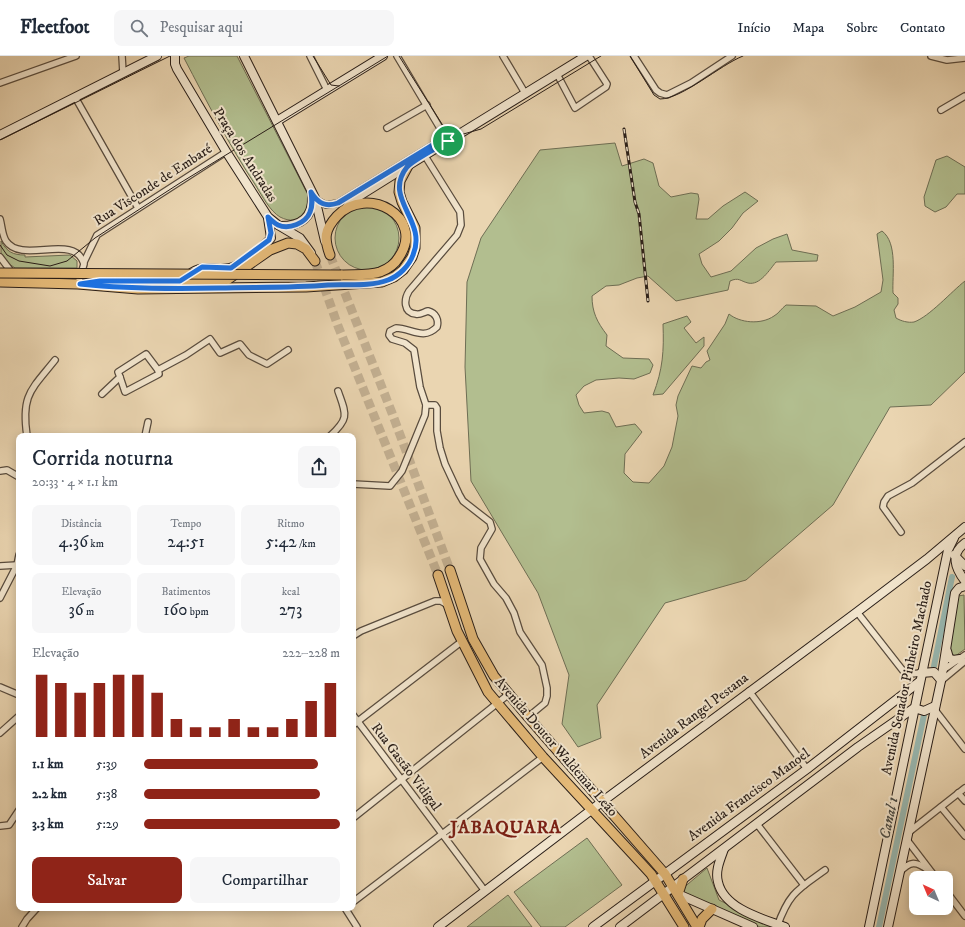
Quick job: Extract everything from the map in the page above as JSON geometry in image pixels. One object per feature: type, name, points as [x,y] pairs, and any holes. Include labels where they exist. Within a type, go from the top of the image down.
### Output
[{"type":"main road","points":[[0,135],[157,56]]},
{"type":"main road","name":"Praça dos Andradas","points":[[175,56],[174,64],[226,152],[268,217],[278,225],[300,238],[313,257]]},
{"type":"main road","points":[[244,56],[313,195],[330,255]]},
{"type":"main road","points":[[277,121],[383,56]]},
{"type":"main road","points":[[325,241],[330,225],[343,210],[361,195],[425,156],[447,139],[584,57]]},
{"type":"main road","points":[[0,282],[79,284],[138,289],[376,283],[388,280],[403,270],[412,257],[416,243],[415,228],[402,202],[399,192],[400,181],[408,166]]},
{"type":"main road","points":[[278,225],[297,225],[306,219],[311,209],[313,195]]},
{"type":"main road","points":[[0,273],[341,275],[374,273],[387,269],[400,255],[406,238],[403,225],[395,214],[380,204],[363,203],[343,210]]},
{"type":"main road","points":[[180,281],[202,267],[231,268],[266,244],[271,236],[268,217]]},
{"type":"main road","points":[[79,284],[100,281],[227,280],[266,253],[285,244],[293,243],[300,246],[313,257]]},
{"type":"main road","name":"Avenida Senador Pinheiro Machado","points":[[869,927],[947,553],[953,540],[962,529]]},
{"type":"main road","name":"Avenida Rangel Pestana","points":[[438,927],[749,691],[858,612],[927,559],[962,529]]},
{"type":"main road","points":[[945,564],[956,556],[965,543]]},
{"type":"main road","points":[[927,559],[947,553],[956,556],[965,566]]},
{"type":"main road","points":[[956,556],[958,572],[965,581]]},
{"type":"main road","name":"Avenida Doutor Waldemar Leão","points":[[450,570],[473,639],[482,658],[528,718],[603,801],[665,874],[671,891]]},
{"type":"main road","name":"Avenida Doutor Waldemar Leão","points":[[438,575],[462,642],[479,678],[497,704],[543,757],[654,878],[671,891]]},
{"type":"main road","points":[[888,927],[935,708],[940,676],[947,649],[955,593],[959,588],[965,586]]},
{"type":"main road","points":[[947,649],[949,658],[953,660],[963,658]]},
{"type":"main road","points":[[921,673],[931,671],[940,676]]},
{"type":"main road","name":"Avenida Francisco Manoel","points":[[683,879],[721,843],[807,769],[919,682]]},
{"type":"main road","points":[[914,708],[924,711],[935,708]]},
{"type":"main road","name":"Avenida Francisco Manoel","points":[[593,927],[654,878],[665,874],[757,824],[914,708]]},
{"type":"main road","points":[[721,843],[718,865],[718,881],[726,898],[738,908],[780,926]]},
{"type":"main road","points":[[620,927],[671,891],[683,879]]},
{"type":"main road","points":[[671,891],[753,927]]},
{"type":"main road","points":[[671,891],[684,927]]},
{"type":"main road","points":[[671,891],[698,927],[702,919],[712,909]]},
{"type":"street","points":[[0,83],[76,56]]},
{"type":"street","points":[[122,56],[123,73]]},
{"type":"street","points":[[310,56],[327,90]]},
{"type":"street","points":[[313,195],[326,205],[338,203],[447,139],[397,56]]},
{"type":"street","points":[[503,56],[525,93]]},
{"type":"street","points":[[634,56],[656,90],[664,95],[672,93],[731,56]]},
{"type":"street","points":[[931,56],[947,60],[965,58]]},
{"type":"street","points":[[556,74],[575,108],[606,87],[607,84],[584,57]]},
{"type":"street","points":[[941,110],[965,96]]},
{"type":"street","points":[[75,97],[138,208]]},
{"type":"street","points":[[387,128],[427,105]]},
{"type":"street","name":"Rua Visconde de Embaré","points":[[79,284],[84,270],[84,262],[97,235],[226,152]]},
{"type":"street","points":[[356,484],[384,487],[390,486],[405,464],[425,414],[426,405],[420,387],[414,350],[405,342],[392,340],[389,333],[397,328],[414,333],[427,333],[437,327],[438,320],[434,314],[428,311],[417,314],[412,313],[406,308],[405,300],[409,292],[459,232],[460,212],[425,156]]},
{"type":"street","points":[[0,219],[4,237],[9,244],[18,249],[73,250],[84,262]]},
{"type":"street","points":[[0,257],[19,282]]},
{"type":"street","points":[[158,370],[189,354],[210,339],[220,353],[240,344],[249,355],[266,364],[288,350]]},
{"type":"street","points":[[146,354],[158,370],[159,374],[125,392],[120,377],[118,372],[146,354]]},
{"type":"street","points":[[27,433],[25,409],[27,396],[55,360]]},
{"type":"street","points":[[102,394],[120,377]]},
{"type":"street","points":[[333,433],[341,426],[346,413],[338,390]]},
{"type":"street","points":[[426,405],[435,405],[437,408],[437,432],[440,448],[445,464],[459,494],[464,501],[490,522],[492,529],[481,548],[480,559],[494,584],[506,598],[514,613],[520,632],[542,665],[547,696],[545,703],[528,718]]},
{"type":"street","points":[[146,433],[148,422]]},
{"type":"street","points":[[901,532],[883,507],[888,496],[912,483],[965,442]]},
{"type":"street","points":[[0,471],[7,470],[16,475]]},
{"type":"street","points":[[0,566],[16,564]]},
{"type":"street","points":[[0,598],[16,566]]},
{"type":"street","points":[[356,634],[435,601],[441,601],[448,605]]},
{"type":"street","points":[[858,612],[904,672],[910,674],[921,673]]},
{"type":"street","points":[[356,722],[462,642]]},
{"type":"street","points":[[940,676],[963,658]]},
{"type":"street","points":[[940,676],[963,658]]},
{"type":"street","points":[[0,687],[16,694]]},
{"type":"street","points":[[749,691],[807,769]]},
{"type":"street","points":[[356,816],[509,694]]},
{"type":"street","points":[[935,708],[965,749]]},
{"type":"street","points":[[0,733],[16,719]]},
{"type":"street","name":"Rua Gastão Vidigal","points":[[356,724],[485,891]]},
{"type":"street","points":[[356,900],[543,757]]},
{"type":"street","points":[[931,871],[908,836],[965,788]]},
{"type":"street","points":[[958,794],[965,801]]},
{"type":"street","points":[[941,807],[965,836]]},
{"type":"street","points":[[0,826],[9,825],[16,814]]},
{"type":"street","points":[[757,824],[804,885]]},
{"type":"street","points":[[900,873],[907,865],[912,863],[919,864],[928,871]]},
{"type":"street","points":[[780,926],[787,902],[804,885],[825,870]]},
{"type":"street","points":[[953,900],[965,916]]},
{"type":"street","points":[[22,927],[35,911]]},
{"type":"street","points":[[347,911],[357,927]]},
{"type":"green space","points":[[189,56],[237,56],[308,195],[310,207],[309,210],[302,216],[293,220],[284,219],[276,214],[266,203],[218,123],[201,91],[184,58]]},
{"type":"green space","points":[[615,143],[622,166],[644,159],[653,163],[659,186],[671,197],[691,193],[698,194],[699,199],[696,219],[708,219],[723,206],[745,192],[758,201],[743,213],[732,228],[719,241],[699,254],[702,264],[711,277],[731,271],[756,248],[773,239],[787,234],[792,250],[818,255],[817,261],[776,262],[761,280],[757,282],[748,283],[738,279],[733,280],[730,281],[728,290],[676,301],[648,276],[637,278],[619,285],[606,286],[592,296],[596,317],[600,326],[607,335],[606,346],[623,358],[649,359],[653,365],[650,373],[634,379],[619,378],[596,380],[584,386],[576,395],[579,405],[584,413],[602,411],[609,413],[616,427],[635,424],[642,432],[625,454],[624,473],[633,482],[649,483],[664,466],[672,447],[678,416],[676,405],[678,396],[692,366],[701,368],[710,360],[707,351],[725,324],[729,314],[745,321],[757,322],[769,319],[777,314],[786,305],[816,306],[833,316],[855,307],[881,292],[883,280],[877,234],[882,231],[887,236],[892,251],[893,293],[898,298],[898,304],[894,310],[896,318],[909,322],[914,322],[920,319],[965,281],[965,372],[931,405],[890,407],[833,505],[746,580],[665,603],[597,705],[601,738],[578,747],[562,724],[569,675],[538,593],[471,481],[465,367],[467,282],[481,238],[540,150]]},
{"type":"green space","points":[[947,156],[965,167],[965,194],[957,194],[946,207],[935,212],[925,206],[924,197],[936,160]]},
{"type":"green space","points":[[367,206],[379,208],[390,215],[397,226],[399,238],[397,250],[390,261],[379,268],[367,270],[355,268],[344,261],[337,250],[335,238],[337,226],[344,215],[355,208]]},
{"type":"green space","points":[[1,241],[11,252],[25,255],[25,257],[70,255],[77,261],[77,268],[15,268],[8,263],[1,253]]},
{"type":"green space","points":[[687,316],[691,322],[684,328],[696,343],[704,337],[704,346],[663,394],[653,395],[659,377],[662,360],[663,324]]},
{"type":"green space","points":[[964,595],[965,649],[954,657],[949,655],[958,596]]},
{"type":"green space","points":[[587,838],[622,885],[565,927],[541,927],[514,892]]},
{"type":"green space","points":[[707,868],[719,900],[774,927],[760,927],[683,893],[682,889]]},
{"type":"green space","points":[[508,895],[532,927],[467,927]]},
{"type":"waterway","name":"Canal 1","points":[[934,666],[952,577]]},
{"type":"waterway","name":"Canal 1","points":[[879,927],[924,715]]},
{"type":"tunnel","points":[[330,255],[392,413],[450,570]]},
{"type":"tunnel","points":[[315,261],[338,326],[438,575]]},
{"type":"tram line","points":[[0,140],[170,56]]},
{"type":"tram line","points":[[313,56],[331,85],[339,86]]},
{"type":"tram line","points":[[0,245],[7,255],[19,261],[50,266],[67,261],[95,238],[180,183],[388,56]]},
{"type":"tram line","points":[[399,56],[447,132],[452,135],[460,135],[481,129],[601,56]]},
{"type":"tram line","points":[[630,56],[654,95],[660,99],[669,98],[679,94],[743,56]]},
{"type":"railway","points":[[624,129],[635,202],[639,214],[648,301]]},
{"type":"district","name":"JABAQUARA","points":[[506,828]]},
{"type":"route","points":[[446,137],[448,141],[408,166],[402,176],[400,181],[399,196],[413,222],[416,243],[414,253],[403,270],[388,280],[371,283],[306,287],[138,289],[80,284],[100,281],[180,281],[202,267],[226,269],[235,267],[266,244],[271,238],[268,217],[278,225],[297,225],[304,221],[310,213],[312,204],[311,192],[315,198],[323,204],[330,205],[338,203],[446,137]]}]
